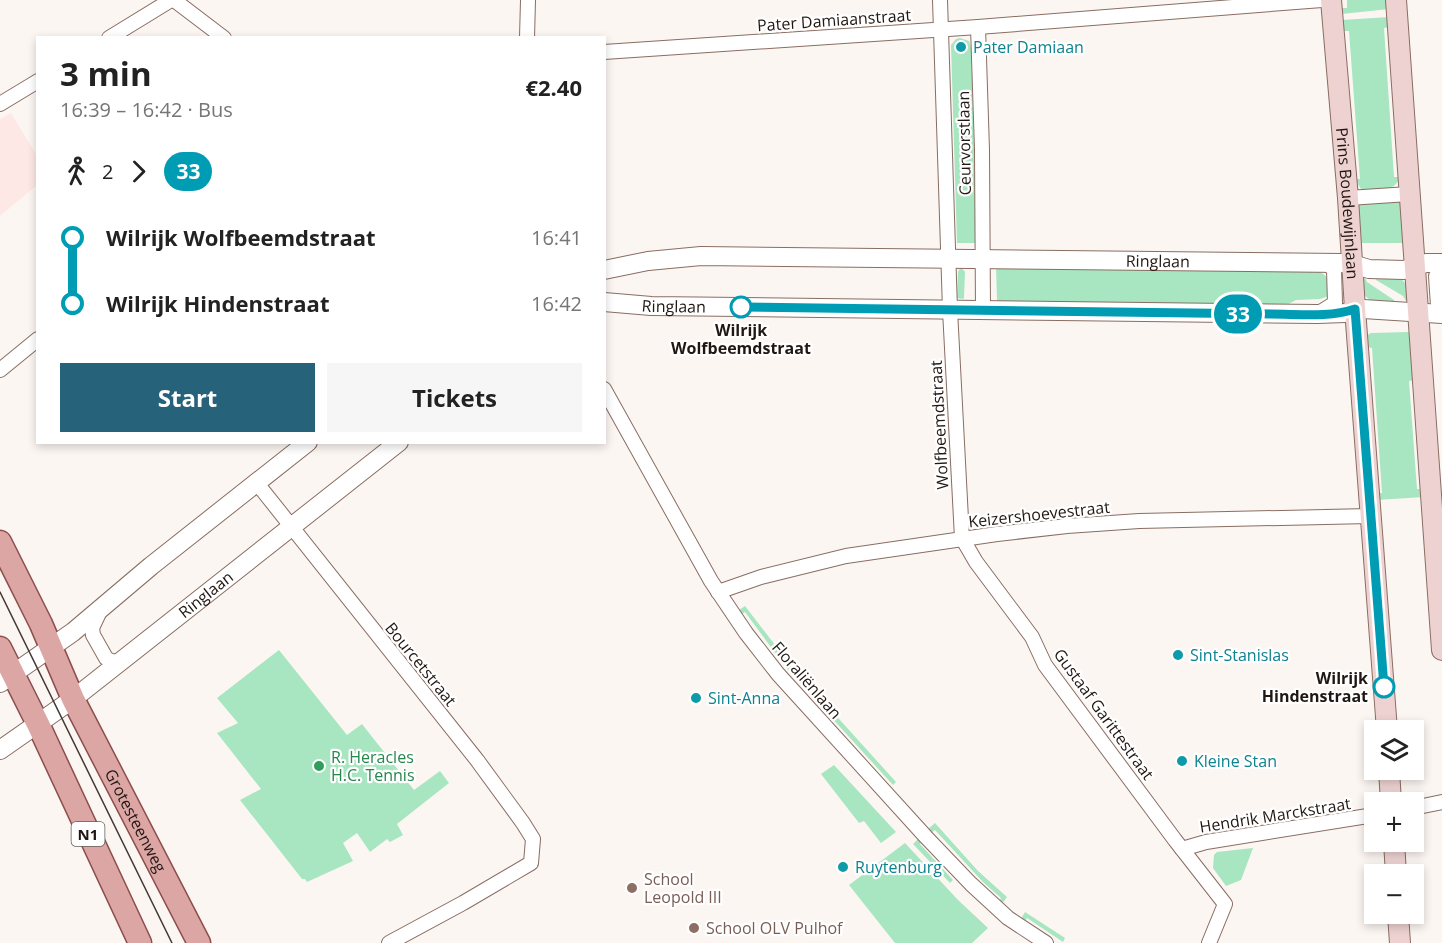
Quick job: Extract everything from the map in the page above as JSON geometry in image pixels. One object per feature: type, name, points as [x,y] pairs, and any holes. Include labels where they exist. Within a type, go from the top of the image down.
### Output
[{"type":"main road","name":"Prins Boudewijnlaan","points":[[1331,0],[1348,198],[1386,720]]},
{"type":"main road","points":[[1396,0],[1442,650]]},
{"type":"main road","points":[[0,542],[52,648]]},
{"type":"main road","name":"N1","points":[[0,648],[7,678],[38,724],[140,943]]},
{"type":"main road","name":"Grotesteenweg","points":[[52,648],[73,699],[199,943]]},
{"type":"main road","points":[[1399,924],[1400,943]]},
{"type":"street","points":[[112,36],[172,0],[221,36]]},
{"type":"street","points":[[527,36],[528,0]]},
{"type":"street","name":"Ceurvorstlaan","points":[[940,0],[950,310]]},
{"type":"street","points":[[1316,0],[1322,0]]},
{"type":"street","name":"Pater Damiaanstraat","points":[[606,52],[941,30],[1316,0]]},
{"type":"street","name":"Ceurvorstlaan","points":[[978,27],[982,150],[983,310]]},
{"type":"street","points":[[0,104],[36,82]]},
{"type":"street","points":[[1348,198],[1409,194]]},
{"type":"street","name":"Ringlaan","points":[[606,270],[648,261],[687,257],[1328,263],[1352,264],[1369,269],[1404,270],[1426,263],[1442,263]]},
{"type":"street","points":[[1317,314],[1335,303],[1334,270],[1328,263]]},
{"type":"street","points":[[1442,270],[1436,276],[1438,306],[1442,313]]},
{"type":"street","name":"Ringlaan","points":[[606,302],[651,306],[950,310],[1317,314],[1345,313],[1355,309],[1442,313]]},
{"type":"street","name":"Wolfbeemdstraat","points":[[950,310],[962,538]]},
{"type":"street","points":[[0,370],[36,341]]},
{"type":"street","name":"Floraliënlaan","points":[[606,393],[704,570],[746,633],[778,674],[971,884],[1008,918],[1046,943]]},
{"type":"street","points":[[7,678],[52,648],[100,611],[151,566],[305,444]]},
{"type":"street","name":"Ringlaan","points":[[0,750],[73,699],[396,444]]},
{"type":"street","points":[[256,483],[292,527]]},
{"type":"street","name":"Keizershoevestraat","points":[[718,592],[760,576],[846,556],[962,538],[1067,526],[1138,521],[1370,516]]},
{"type":"street","name":"Bourcetstraat","points":[[292,527],[477,760],[533,839],[531,863],[389,943]]},
{"type":"street","name":"Gustaaf Garittestraat","points":[[962,538],[976,562],[1032,637],[1046,664],[1225,904],[1209,943]]},
{"type":"street","points":[[100,611],[92,628],[93,635],[106,658],[119,662]]},
{"type":"street","points":[[1424,806],[1442,802]]},
{"type":"street","name":"Hendrik Marckstraat","points":[[1182,849],[1206,842],[1364,817]]},
{"type":"shaded area","points":[[11,113],[36,154],[36,186],[0,216],[0,119]]},
{"type":"green space","points":[[1347,0],[1385,0],[1388,1],[1389,9],[1342,14],[1340,8],[1347,8]]},
{"type":"green space","points":[[1389,17],[1390,27],[1384,28],[1394,177],[1400,177],[1394,186],[1384,190],[1361,189],[1355,179],[1360,179],[1349,31],[1343,31],[1342,20]]},
{"type":"green space","points":[[960,38],[969,41],[971,48],[977,243],[957,243],[951,45]]},
{"type":"green space","points":[[1403,201],[1405,243],[1358,243],[1356,203]]},
{"type":"green space","points":[[996,266],[1317,271],[1327,277],[1329,296],[1320,299],[1296,300],[1283,307],[997,301]]},
{"type":"green space","points":[[960,268],[965,272],[963,299],[957,298]]},
{"type":"green space","points":[[1374,276],[1393,276],[1402,280],[1409,297],[1406,301],[1403,296],[1376,280]]},
{"type":"green space","points":[[1365,278],[1395,303],[1371,301],[1361,292],[1361,283]]},
{"type":"green space","points":[[1410,333],[1415,380],[1409,381],[1417,489],[1423,489],[1424,497],[1376,500],[1376,493],[1382,493],[1372,348],[1367,347],[1367,335]]},
{"type":"green space","points":[[745,606],[792,667],[788,670],[745,612],[742,614],[739,610]]},
{"type":"green space","name":"R. Heracles H.C. Tennis","points":[[279,650],[347,735],[362,724],[414,790],[440,771],[449,783],[397,824],[403,835],[390,842],[387,839],[370,852],[357,833],[343,843],[353,861],[307,882],[302,879],[240,800],[261,789],[217,733],[238,723],[217,698]]},
{"type":"green space","points":[[802,678],[896,782],[893,785],[798,681]]},
{"type":"green space","points":[[834,765],[896,832],[881,843],[864,821],[859,823],[821,774]]},
{"type":"green space","points":[[935,823],[978,871],[1007,897],[1002,904],[999,901],[1001,898],[935,830],[931,833],[928,829]]},
{"type":"green space","points":[[919,838],[922,841],[920,844],[953,880],[950,883],[913,844]]},
{"type":"green space","points":[[905,843],[958,900],[988,928],[972,943],[895,943],[849,885]]},
{"type":"green space","points":[[1253,848],[1241,880],[1226,886],[1213,868],[1214,855],[1217,852]]},
{"type":"green space","points":[[1025,912],[1065,938],[1063,942],[1027,918],[1025,921],[1021,919]]},
{"type":"tram line","points":[[0,592],[172,943]]},
{"type":"bus line","name":"33","points":[[741,307],[1203,314],[1331,314],[1345,313],[1355,309],[1384,687]]},
{"type":"place","name":"Pater Damiaan","points":[[961,47]]},
{"type":"place","name":"Wilrijk Wolfbeemdstraat","points":[[741,307]]},
{"type":"place","name":"Sint-Stanislas","points":[[1178,655]]},
{"type":"place","name":"Wilrijk Hindenstraat","points":[[1384,687]]},
{"type":"place","name":"Sint-Anna","points":[[696,698]]},
{"type":"place","name":"Kleine Stan","points":[[1182,761]]},
{"type":"place","name":"R. Heracles H.C. Tennis","points":[[319,766]]},
{"type":"place","name":"Ruytenburg","points":[[843,867]]},
{"type":"place","name":"School Leopold III","points":[[632,888]]},
{"type":"place","name":"School OLV Pulhof","points":[[694,928]]}]
